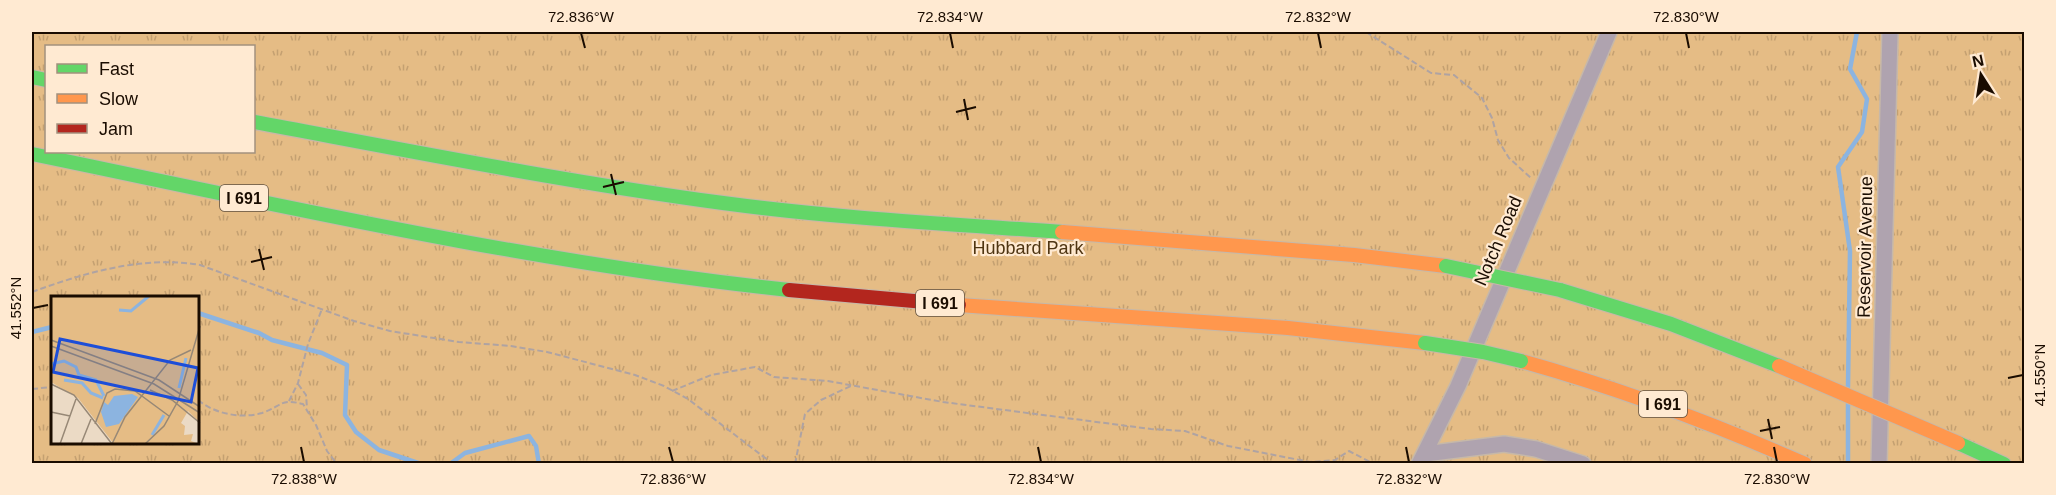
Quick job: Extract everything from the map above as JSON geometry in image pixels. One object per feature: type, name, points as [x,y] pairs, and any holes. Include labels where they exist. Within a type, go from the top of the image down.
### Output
[{"type":"highway","points":[[255,122],[559,179],[734,204],[833,215],[1354,255],[1446,266],[1605,301],[1672,323],[1779,366],[2004,464]]},
{"type":"highway","name":"I 691","points":[[32,154],[457,241],[655,274],[836,294],[1272,328],[1425,343],[1483,352],[1587,380],[1671,407],[1802,462]]},
{"type":"street","name":"Notch Road","points":[[1422,459],[1458,386],[1609,32]]},
{"type":"street","name":"Reservoir Avenue","points":[[1879,464],[1890,32]]},
{"type":"street","points":[[1422,459],[1504,444],[1536,449],[1583,464]]},
{"type":"path","points":[[1366,32],[1431,73],[1454,75],[1482,98],[1492,118],[1498,140],[1509,158],[1541,189]]},
{"type":"path","points":[[32,292],[134,264],[179,261],[200,265],[354,321],[423,337],[511,345],[635,375],[672,391],[711,414],[773,464]]},
{"type":"path","points":[[288,401],[297,384],[308,344],[322,309]]},
{"type":"path","points":[[672,391],[711,375],[755,367],[774,377],[854,385],[943,402],[1019,410],[1092,422],[1185,431],[1228,446],[1310,462],[1335,460],[1349,451],[1374,464]]},
{"type":"path","points":[[297,384],[306,395],[308,411]]},
{"type":"path","points":[[795,464],[805,414],[821,400],[854,385]]},
{"type":"path","points":[[32,389],[51,387]]},
{"type":"path","points":[[200,402],[230,415],[261,413],[288,401],[303,404],[316,425],[327,451],[337,464]]},
{"type":"green space","name":"Hubbard Park","points":[[32,32],[2024,32],[2024,463],[32,463]]},
{"type":"waterway","points":[[1848,387],[1850,251],[1838,167],[1862,132],[1867,99],[1850,69],[1857,32]]},
{"type":"waterway","points":[[200,314],[259,333],[272,340],[322,353],[347,365],[345,415],[356,432],[379,450],[421,464]]},
{"type":"waterway","points":[[32,332],[51,327]]},
{"type":"waterway","points":[[1848,404],[1848,464]]},
{"type":"waterway","points":[[450,464],[465,453],[529,436],[536,446],[539,464]]},
{"type":"traffic: fast","points":[[32,77],[45,80]]},
{"type":"traffic: fast","points":[[255,122],[547,176],[664,195],[850,217],[1062,232]]},
{"type":"traffic: fast","points":[[32,154],[314,213],[503,249],[693,279],[789,290]]},
{"type":"traffic: fast","points":[[1446,266],[1560,290]]},
{"type":"traffic: fast","points":[[1560,290],[1671,324],[1779,366]]},
{"type":"traffic: fast","points":[[1425,343],[1483,352],[1521,361]]},
{"type":"traffic: fast","points":[[1958,443],[2004,464]]},
{"type":"traffic: slow","points":[[1062,232],[1354,255],[1446,266]]},
{"type":"traffic: slow","points":[[959,305],[1288,328],[1425,343]]},
{"type":"traffic: slow","points":[[1521,361],[1664,407],[1805,464]]},
{"type":"traffic: slow","points":[[1779,366],[1958,443]]},
{"type":"traffic: jam","points":[[789,290],[959,305]]}]
